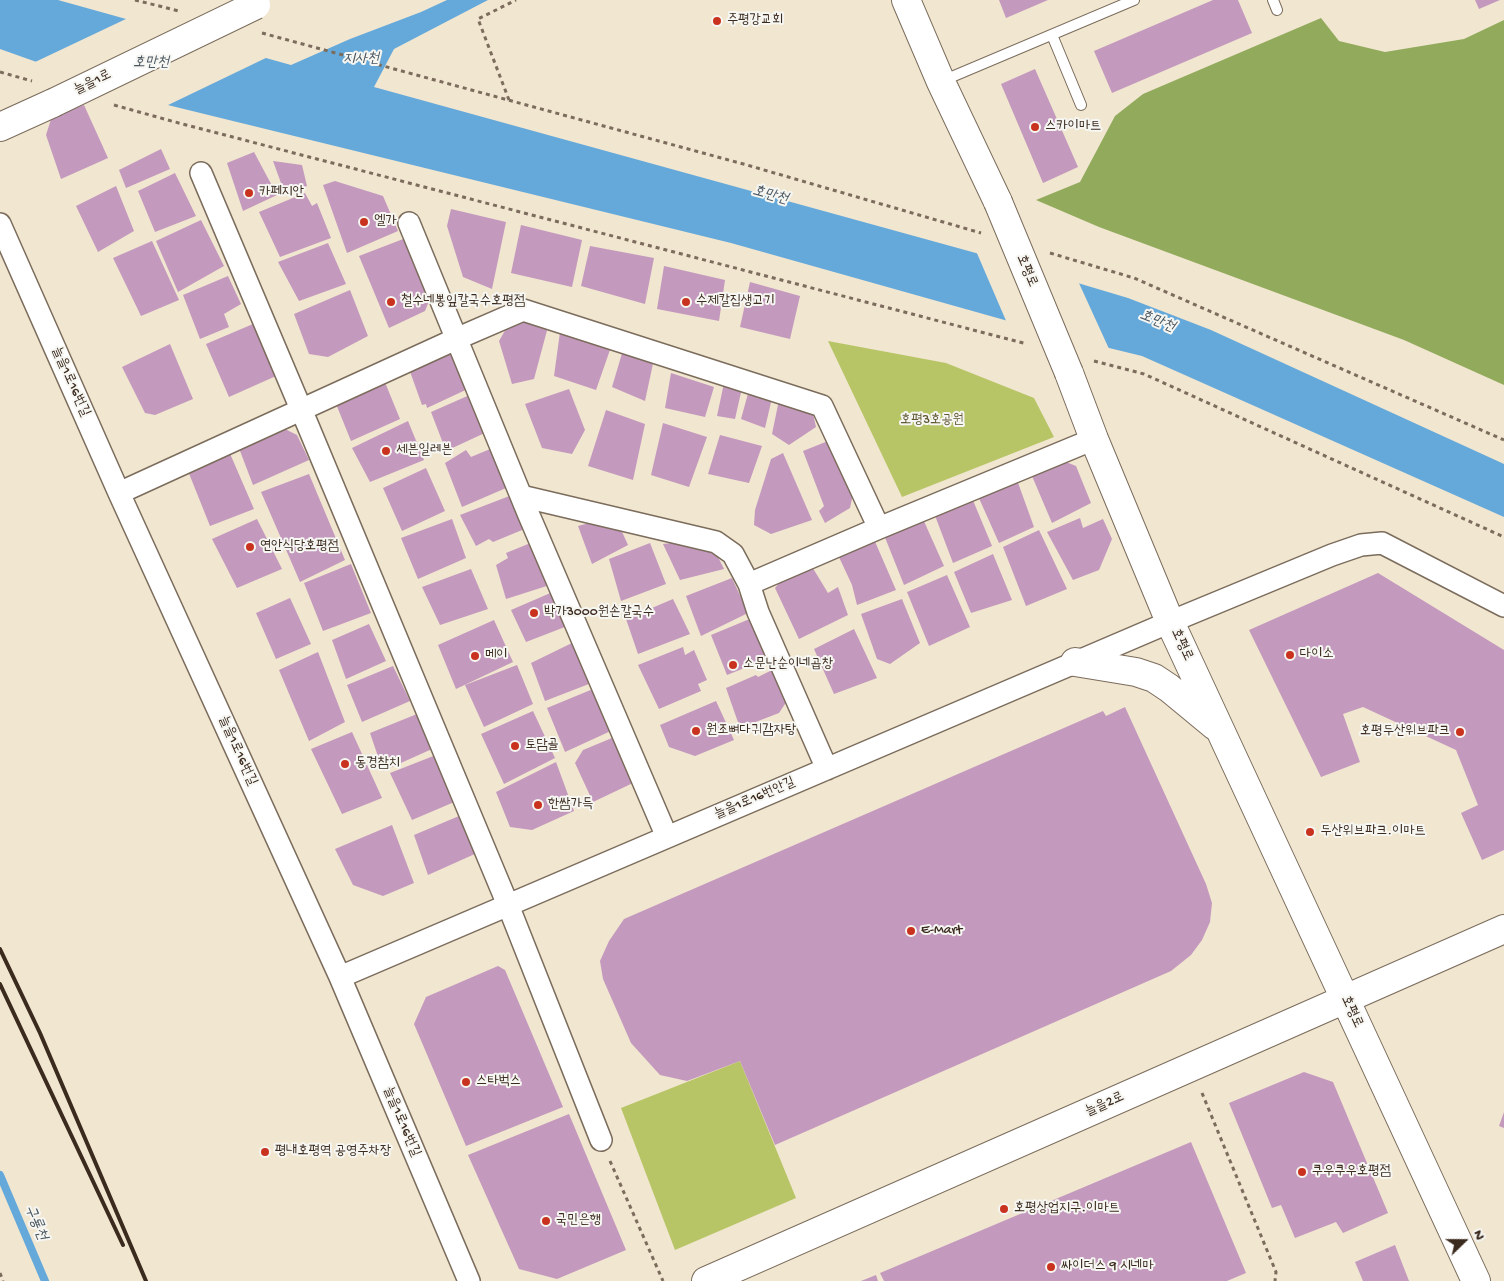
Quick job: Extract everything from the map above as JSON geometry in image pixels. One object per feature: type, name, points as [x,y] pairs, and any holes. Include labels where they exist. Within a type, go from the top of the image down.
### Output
[{"type":"street","name":"호평로","points":[[906,0],[941,82],[1078,366],[1094,440],[1170,622],[1476,1281]]},
{"type":"street","name":"늘을1로","points":[[0,127],[261,2]]},
{"type":"street","points":[[201,173],[508,905],[601,1140]]},
{"type":"street","points":[[409,223],[521,496],[666,837]]},
{"type":"street","name":"늘을1로16번길","points":[[0,224],[340,976],[469,1281]]},
{"type":"street","points":[[120,492],[523,310],[822,406],[879,528]]},
{"type":"street","points":[[749,584],[879,528],[1094,440]]},
{"type":"street","points":[[521,496],[716,542],[733,554],[749,584],[758,612],[827,769]]},
{"type":"street","name":"늘을1로16번안길","points":[[340,976],[1075,662],[1332,555],[1361,545],[1382,543],[1504,606]]},
{"type":"street","points":[[1075,662],[1136,672],[1154,678],[1221,731]]},
{"type":"street","name":"늘을2로","points":[[706,1281],[1504,928]]},
{"type":"lane","points":[[941,82],[1134,0]]},
{"type":"lane","points":[[1052,35],[1080,105]]},
{"type":"path","points":[[509,100],[478,19],[516,0]]},
{"type":"path","points":[[313,47],[747,165],[983,234]]},
{"type":"path","points":[[174,122],[1029,344]]},
{"type":"path","points":[[1049,253],[1134,278],[1504,440]]},
{"type":"path","points":[[1078,366],[1144,374],[1504,537]]},
{"type":"path","points":[[1192,1067],[1276,1272],[1275,1281]]},
{"type":"path","points":[[601,1140],[663,1281]]},
{"type":"path","points":[[0,1273],[3,1281]]},
{"type":"green space","points":[[1321,18],[1339,41],[1385,52],[1464,39],[1504,20],[1504,385],[1404,340],[1099,227],[1036,200],[1080,182],[1115,116],[1143,94]]},
{"type":"green space","name":"호평3호공원","points":[[828,341],[946,363],[1034,398],[1054,437],[902,497]]},
{"type":"green space","points":[[740,1061],[796,1198],[675,1250],[621,1108]]},
{"type":"water","name":"호만천","points":[[0,0],[58,0],[291,65],[447,0],[488,0],[394,49],[374,87],[994,258],[1128,298],[1211,330],[1504,464],[1504,517],[1142,356],[1072,339],[731,243],[135,97],[0,49]]},
{"type":"pier","points":[[128,18],[270,56],[164,107],[134,100],[33,63]]},
{"type":"pier","points":[[976,251],[1078,281],[1110,351],[1007,323]]},
{"type":"building","points":[[999,0],[1048,0],[1006,18]]},
{"type":"building","points":[[1213,0],[1238,0],[1252,33],[1112,93],[1094,51]]},
{"type":"building","points":[[1475,0],[1500,0],[1479,9]]},
{"type":"building","points":[[1035,69],[1078,167],[1043,183],[1001,84]]},
{"type":"building","points":[[84,105],[108,158],[61,179],[46,135],[52,116]]},
{"type":"building","points":[[161,149],[170,169],[126,188],[119,170]]},
{"type":"building","points":[[254,152],[277,195],[243,211],[227,163]]},
{"type":"building","points":[[273,161],[302,165],[307,186],[285,194]]},
{"type":"building","points":[[175,173],[196,216],[155,232],[138,191]]},
{"type":"building","points":[[335,181],[383,196],[398,231],[347,253],[323,185]]},
{"type":"building","points":[[116,186],[134,231],[98,252],[76,206]]},
{"type":"building","points":[[305,193],[312,206],[317,203],[331,238],[280,257],[259,212]]},
{"type":"building","points":[[451,209],[506,222],[492,289],[463,277],[447,226]]},
{"type":"building","points":[[201,220],[224,266],[178,292],[156,241]]},
{"type":"building","points":[[521,225],[582,240],[572,287],[511,273]]},
{"type":"building","points":[[411,236],[433,291],[425,311],[389,328],[359,256]]},
{"type":"building","points":[[152,241],[179,300],[141,316],[113,258]]},
{"type":"building","points":[[328,243],[346,284],[299,301],[278,262]]},
{"type":"building","points":[[590,246],[654,258],[645,304],[581,286]]},
{"type":"building","points":[[664,266],[725,280],[719,321],[657,309]]},
{"type":"building","points":[[228,276],[241,304],[224,314],[229,327],[200,339],[183,295]]},
{"type":"building","points":[[750,282],[800,296],[790,339],[740,327]]},
{"type":"building","points":[[350,290],[368,336],[328,357],[309,354],[294,314]]},
{"type":"building","points":[[511,320],[549,323],[534,379],[512,384],[499,341]]},
{"type":"building","points":[[253,324],[276,376],[229,397],[206,344]]},
{"type":"building","points":[[560,332],[611,347],[596,390],[554,376]]},
{"type":"building","points":[[170,344],[193,399],[155,415],[145,413],[122,367]]},
{"type":"building","points":[[441,350],[458,355],[472,387],[427,408],[426,404],[422,405],[408,366]]},
{"type":"building","points":[[623,350],[654,359],[645,401],[612,387]]},
{"type":"building","points":[[671,373],[714,387],[705,417],[665,408]]},
{"type":"building","points":[[382,375],[400,419],[351,441],[334,399]]},
{"type":"building","points":[[724,383],[742,388],[735,419],[717,416]]},
{"type":"building","points":[[569,389],[585,430],[572,454],[542,448],[525,404]]},
{"type":"building","points":[[749,390],[772,398],[765,428],[741,419]]},
{"type":"building","points":[[472,394],[489,431],[446,451],[431,412]]},
{"type":"building","points":[[779,400],[812,409],[816,427],[789,445],[772,434]]},
{"type":"building","points":[[606,410],[645,424],[633,480],[588,466]]},
{"type":"building","points":[[408,421],[424,460],[370,482],[352,448]]},
{"type":"building","points":[[663,423],[707,437],[689,487],[651,475]]},
{"type":"building","points":[[277,425],[297,435],[309,460],[253,485],[237,443]]},
{"type":"building","points":[[720,435],[762,446],[749,483],[708,474]]},
{"type":"building","points":[[828,441],[855,484],[850,508],[825,523],[819,511],[824,506],[803,451]]},
{"type":"building","points":[[495,447],[513,485],[462,507],[445,463],[466,450],[471,457]]},
{"type":"building","points":[[228,449],[254,509],[210,526],[186,466]]},
{"type":"building","points":[[783,453],[812,520],[771,534],[754,525],[755,510],[771,459]]},
{"type":"building","points":[[1056,458],[1076,466],[1091,503],[1052,523],[1029,469]]},
{"type":"building","points":[[426,468],[445,511],[402,531],[383,488]]},
{"type":"building","points":[[309,474],[345,560],[300,582],[261,492]]},
{"type":"building","points":[[1017,480],[1034,527],[999,543],[978,496]]},
{"type":"building","points":[[512,495],[527,528],[493,542],[489,539],[476,546],[460,515]]},
{"type":"building","points":[[972,498],[992,546],[953,563],[934,513]]},
{"type":"building","points":[[1080,518],[1083,528],[1103,519],[1112,539],[1099,570],[1073,580],[1047,532]]},
{"type":"building","points":[[257,519],[282,569],[237,588],[212,539]]},
{"type":"building","points":[[452,519],[466,558],[418,579],[401,538]]},
{"type":"building","points":[[923,519],[944,566],[904,585],[884,535]]},
{"type":"building","points":[[600,520],[619,525],[628,545],[592,564],[578,526]]},
{"type":"building","points":[[1039,530],[1067,589],[1026,606],[1003,547]]},
{"type":"building","points":[[873,537],[896,590],[857,605],[852,585],[838,555]]},
{"type":"building","points":[[533,542],[553,584],[506,599],[496,565],[508,558],[506,553]]},
{"type":"building","points":[[680,542],[714,549],[724,569],[680,580],[663,544]]},
{"type":"building","points":[[650,543],[666,584],[621,601],[609,559]]},
{"type":"building","points":[[993,554],[1012,600],[971,613],[954,572]]},
{"type":"building","points":[[351,564],[371,613],[323,631],[304,583]]},
{"type":"building","points":[[811,565],[828,593],[838,587],[848,615],[799,639],[775,588],[785,576]]},
{"type":"building","points":[[471,569],[488,609],[440,625],[422,587]]},
{"type":"building","name":"호평두산위브파크","points":[[1378,573],[1504,650],[1504,850],[1482,860],[1461,813],[1478,805],[1456,750],[1363,707],[1343,714],[1360,762],[1321,777],[1249,630]]},
{"type":"building","points":[[947,575],[970,627],[929,646],[907,592]]},
{"type":"building","points":[[732,578],[748,613],[701,636],[686,596]]},
{"type":"building","points":[[555,591],[570,625],[526,642],[511,610]]},
{"type":"building","points":[[290,598],[311,644],[276,659],[256,613]]},
{"type":"building","points":[[673,599],[690,634],[638,654],[626,619]]},
{"type":"building","points":[[902,599],[920,643],[890,664],[877,659],[861,614]]},
{"type":"building","points":[[752,618],[772,657],[727,675],[711,635]]},
{"type":"building","points":[[494,620],[513,662],[456,689],[438,645]]},
{"type":"building","points":[[369,624],[386,661],[346,679],[332,640]]},
{"type":"building","points":[[854,629],[877,678],[834,694],[814,649]]},
{"type":"building","points":[[574,642],[594,682],[545,701],[531,663]]},
{"type":"building","points":[[683,647],[685,655],[694,650],[707,680],[698,684],[701,691],[659,709],[638,665]]},
{"type":"building","points":[[318,652],[345,722],[309,741],[279,670]]},
{"type":"building","points":[[517,665],[533,704],[484,727],[465,685]]},
{"type":"building","points":[[393,666],[410,701],[362,722],[347,685]]},
{"type":"building","points":[[774,669],[789,698],[779,713],[740,728],[726,688],[756,675],[758,677]]},
{"type":"building","points":[[593,689],[613,730],[565,752],[547,708]]},
{"type":"building","points":[[716,701],[734,740],[695,756],[669,747],[660,725]]},
{"type":"building","name":"E-Mart","points":[[1125,707],[1206,884],[1212,903],[1210,922],[1202,940],[1191,955],[1171,971],[775,1145],[740,1061],[687,1081],[660,1075],[631,1043],[603,979],[600,961],[609,941],[624,919],[1103,711],[1106,716]]},
{"type":"building","points":[[533,711],[555,758],[504,784],[481,734]]},
{"type":"building","points":[[417,714],[432,749],[383,771],[370,733]]},
{"type":"building","points":[[352,732],[382,798],[342,814],[311,749]]},
{"type":"building","points":[[612,738],[635,782],[593,802],[575,763],[583,750]]},
{"type":"building","points":[[436,755],[459,800],[412,820],[390,773]]},
{"type":"building","points":[[556,762],[574,811],[532,830],[510,827],[496,792]]},
{"type":"building","points":[[459,816],[477,853],[428,875],[414,835]]},
{"type":"building","points":[[392,825],[414,883],[383,896],[353,885],[335,849]]},
{"type":"building","points":[[498,966],[505,970],[563,1107],[466,1146],[414,1024],[426,997]]},
{"type":"building","points":[[1304,1072],[1333,1082],[1388,1213],[1343,1233],[1336,1222],[1295,1238],[1281,1205],[1272,1208],[1229,1103]]},
{"type":"building","points":[[1504,1112],[1504,1128],[1499,1126]]},
{"type":"building","points":[[569,1114],[626,1250],[557,1279],[519,1269],[468,1155]]},
{"type":"building","points":[[1191,1142],[1246,1273],[1227,1281],[884,1281],[880,1273]]},
{"type":"building","points":[[1395,1245],[1409,1281],[1363,1281],[1355,1262]]},
{"type":"building","points":[[876,1275],[878,1281],[861,1281]]},
{"type":"waterway","name":"구룡천","points":[[0,1175],[45,1281]]},
{"type":"railway","points":[[0,949],[40,1033],[146,1281]]},
{"type":"railway","points":[[0,984],[123,1245]]},
{"type":"place","name":"주평강교회","points":[[717,21]]},
{"type":"place","name":"스카이마트","points":[[1035,127]]},
{"type":"place","name":"카페지안","points":[[249,193]]},
{"type":"place","name":"엘가","points":[[364,222]]},
{"type":"place","name":"철수네뽕잎칼국수호평점","points":[[391,302]]},
{"type":"place","name":"수제칼집생고기","points":[[686,302]]},
{"type":"place","name":"세븐일레븐","points":[[386,451]]},
{"type":"place","name":"연안식당호평점","points":[[250,547]]},
{"type":"place","name":"박가3000원손칼국수","points":[[534,613]]},
{"type":"place","name":"다이소","points":[[1290,655]]},
{"type":"place","name":"메이","points":[[475,656]]},
{"type":"place","name":"소문난순이네곱창","points":[[733,665]]},
{"type":"place","name":"원조뼈다귀감자탕","points":[[696,731]]},
{"type":"place","name":"호평두산위브파크","points":[[1460,732]]},
{"type":"place","name":"토담골","points":[[515,746]]},
{"type":"place","name":"동경참치","points":[[345,764]]},
{"type":"place","name":"한쌈가득","points":[[538,805]]},
{"type":"place","name":"두산위브파크.이마트","points":[[1310,832]]},
{"type":"place","name":"E-Mart","points":[[911,931]]},
{"type":"place","name":"스타벅스","points":[[466,1082]]},
{"type":"place","name":"평내호평역 공영주차장","points":[[265,1152]]},
{"type":"place","name":"쿠우쿠우호평점","points":[[1302,1172]]},
{"type":"place","name":"호평상업지구.이마트","points":[[1004,1209]]},
{"type":"place","name":"국민은행","points":[[546,1221]]},
{"type":"place","name":"싸이더스 9 시네마","points":[[1051,1267]]},
{"type":"water label","name":"지사천","points":[[361,60]]}]
